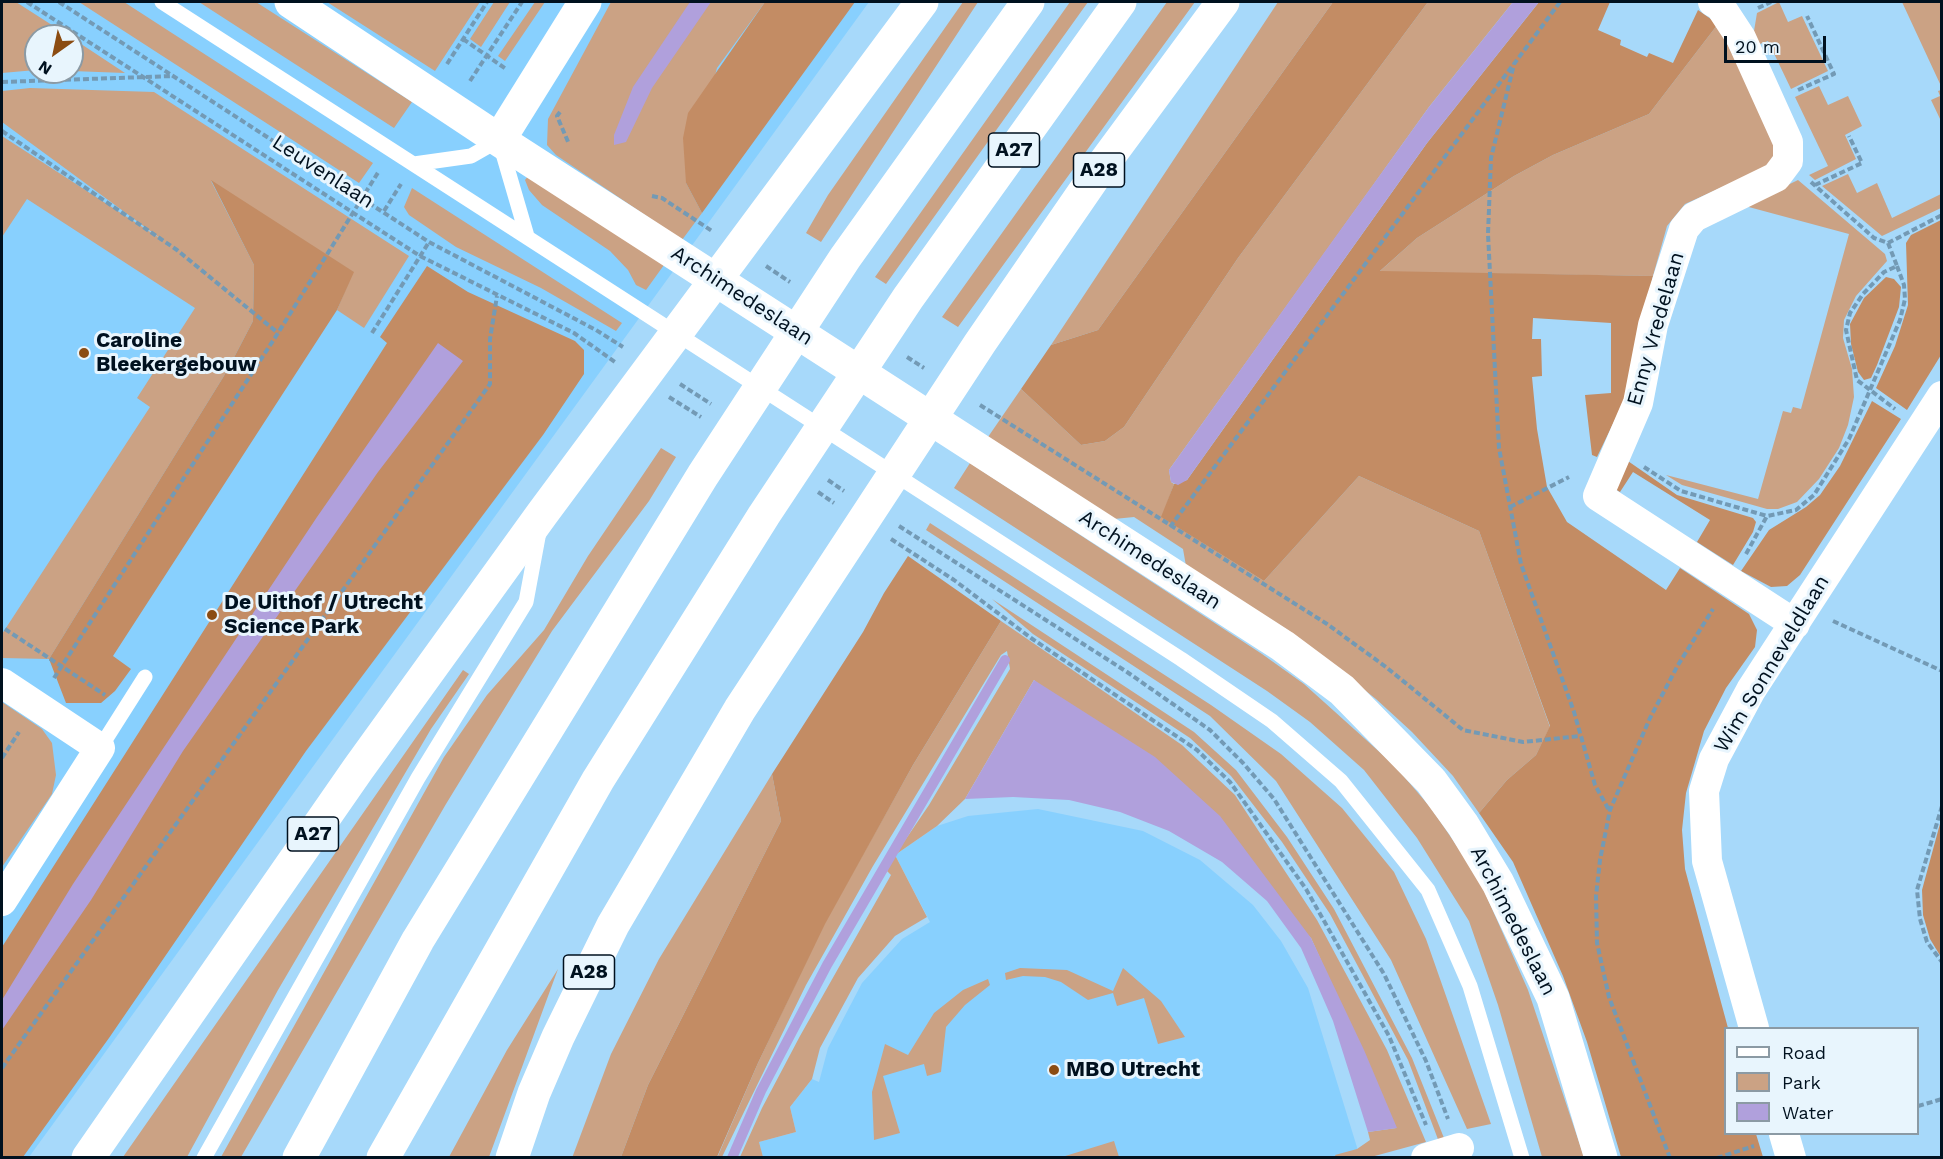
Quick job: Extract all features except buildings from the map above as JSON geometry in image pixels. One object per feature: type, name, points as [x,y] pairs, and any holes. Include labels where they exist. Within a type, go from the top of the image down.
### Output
[{"type":"main road","points":[[291,2],[499,140],[585,2]]},
{"type":"main road","name":"A27","points":[[88,1158],[351,778],[542,514],[922,2]]},
{"type":"main road","points":[[299,1158],[424,930],[703,475],[845,258],[1028,2]]},
{"type":"main road","name":"A27","points":[[383,1158],[598,780],[764,515],[908,298],[1120,2]]},
{"type":"main road","name":"A28","points":[[512,1158],[546,1065],[613,925],[711,756],[835,561],[980,343],[1099,170],[1223,2]]},
{"type":"main road","name":"Archimedeslaan","points":[[499,140],[1283,646],[1342,690],[1431,781],[1463,825],[1498,883],[1553,998],[1600,1158]]},
{"type":"street","points":[[1713,2],[1720,6],[1741,38],[1788,142],[1788,161]]},
{"type":"street","name":"Enny Vredelaan","points":[[1788,161],[1776,177],[1694,217],[1684,229],[1653,325],[1638,403],[1598,496],[1800,616]]},
{"type":"street","name":"Wim Sonneveldlaan","points":[[1753,1027],[1707,861],[1704,791],[1714,759],[1735,720],[1800,616],[1932,434],[1941,396]]},
{"type":"street","points":[[2,683],[100,748],[2,901]]},
{"type":"street","points":[[1784,1135],[1791,1158]]},
{"type":"street","points":[[1426,1158],[1459,1148]]},
{"type":"lane","points":[[162,2],[1181,658],[1272,721],[1341,781],[1428,890],[1470,986],[1522,1158]]},
{"type":"lane","points":[[414,164],[471,156],[499,140],[527,236]]},
{"type":"lane","name":"A27","points":[[204,1158],[413,788],[526,602],[542,514]]},
{"type":"lane","points":[[100,748],[145,678]]},
{"type":"path","name":"Leuvenlaan","points":[[59,2],[429,242],[596,330],[625,349]]},
{"type":"path","points":[[1170,527],[1560,2]]},
{"type":"path","points":[[1770,103],[1834,74],[1807,16]]},
{"type":"path","points":[[463,39],[562,107],[557,116],[572,151]]},
{"type":"path","points":[[1514,64],[1491,158],[1488,234],[1499,448],[1521,564],[1595,785],[1610,810]]},
{"type":"path","points":[[2,82],[174,76]]},
{"type":"path","points":[[2,131],[177,250],[278,333]]},
{"type":"path","points":[[1815,185],[1862,163],[1849,136]]},
{"type":"path","points":[[1788,161],[1874,238],[1888,243],[1898,266],[1884,272],[1863,294],[1850,313],[1846,330],[1857,380],[1869,391],[1932,434]]},
{"type":"path","points":[[641,194],[662,198],[722,237]]},
{"type":"path","points":[[2,758],[278,333],[362,197]]},
{"type":"path","points":[[1888,243],[1941,215]]},
{"type":"path","points":[[372,333],[429,242]]},
{"type":"path","points":[[761,263],[791,282]]},
{"type":"path","points":[[2,1068],[489,384],[490,339],[497,296]]},
{"type":"path","points":[[901,353],[931,372]]},
{"type":"path","points":[[674,380],[713,406]]},
{"type":"path","points":[[971,398],[1170,527],[1327,624],[1386,667],[1463,730],[1523,742],[1580,736]]},
{"type":"path","points":[[1617,448],[1681,490],[1767,516]]},
{"type":"path","points":[[821,476],[850,495]]},
{"type":"path","points":[[1509,507],[1570,476]]},
{"type":"path","points":[[889,520],[1146,685],[1210,730],[1243,763],[1274,799],[1384,974],[1426,1061],[1459,1148]]},
{"type":"path","points":[[1800,616],[1941,671]]},
{"type":"path","points":[[5,629],[108,697]]},
{"type":"path","points":[[1941,806],[1917,890],[1920,919],[1927,942],[1941,963]]},
{"type":"path","points":[[1919,1106],[1941,1100]]},
{"type":"shaded area","name":"De Uithof / Utrecht Science Park","points":[[2,2],[869,2],[29,1157],[2,1158]]},
{"type":"shaded area","points":[[765,2],[855,2],[702,213],[686,183],[683,138],[688,113]]},
{"type":"shaded area","points":[[1333,2],[1428,2],[1238,258],[1124,427],[1105,441],[1081,445],[1021,389],[1051,345],[1098,330]]},
{"type":"shaded area","points":[[1539,2],[1610,2],[1598,30],[1621,40],[1620,45],[1647,57],[1649,53],[1673,63],[1698,10],[1718,24],[1649,114],[1553,155],[1514,176],[1417,238],[1380,271],[1653,276],[1623,403],[1597,457],[1592,455],[1585,395],[1611,393],[1611,323],[1533,318],[1532,339],[1541,339],[1542,376],[1532,377],[1537,429],[1547,487],[1567,522],[1666,590],[1680,568],[1749,614],[1757,630],[1755,647],[1726,688],[1704,731],[1686,793],[1682,830],[1685,869],[1728,1027],[1724,1027],[1724,1135],[1756,1135],[1763,1157],[1621,1157],[1587,1042],[1563,976],[1513,862],[1479,813],[1507,780],[1536,755],[1550,726],[1479,531],[1359,476],[1264,581],[1161,517],[1174,484],[1187,480],[1427,143]]},
{"type":"shaded area","points":[[211,180],[354,272],[337,310],[113,656],[131,669],[115,691],[101,703],[66,703],[49,659],[227,371],[253,321],[254,265]]},
{"type":"shaded area","points":[[1941,220],[1941,355],[1907,410],[1876,388],[1895,346],[1908,305],[1906,243],[1911,235]]},
{"type":"shaded area","points":[[427,266],[468,292],[575,341],[584,350],[584,374],[543,435],[306,751],[109,1038],[23,1157],[2,1157],[2,947],[387,343],[380,337]]},
{"type":"shaded area","points":[[1886,277],[1894,279],[1901,287],[1899,307],[1871,378],[1864,380],[1858,372],[1851,344],[1850,324],[1864,298]]},
{"type":"shaded area","points":[[1872,401],[1901,419],[1800,575],[1787,586],[1771,587],[1741,571],[1769,530],[1806,507],[1820,495],[1840,466]]},
{"type":"shaded area","points":[[1625,459],[1677,495],[1753,518],[1756,522],[1753,532],[1733,565],[1697,542],[1710,520],[1633,472],[1620,492],[1618,491],[1616,489]]},
{"type":"shaded area","points":[[908,556],[1001,621],[913,765],[825,924],[758,1063],[717,1157],[621,1157],[648,1085],[781,821],[772,774],[863,632],[884,593]]},
{"type":"shaded area","points":[[1038,809],[1143,831],[1200,860],[1253,905],[1281,941],[1308,988],[1360,1157],[763,1158],[759,1142],[796,1132],[790,1107],[812,1079],[819,1082],[828,1048],[862,983],[902,939],[930,922],[895,855],[937,826],[968,816]]},
{"type":"shaded area","points":[[1941,820],[1941,957],[1930,939],[1923,915],[1922,890]]},
{"type":"green space","points":[[2,2],[16,2],[50,24],[24,24],[24,71],[2,73]]},
{"type":"green space","points":[[79,2],[124,2],[373,163],[359,183]]},
{"type":"green space","points":[[199,2],[256,2],[412,102],[394,128]]},
{"type":"green space","points":[[327,2],[480,2],[435,71]]},
{"type":"green space","points":[[494,2],[510,2],[481,47],[470,39]]},
{"type":"green space","points":[[535,2],[545,2],[505,61],[498,56]]},
{"type":"green space","points":[[611,2],[765,2],[717,68],[686,183],[702,213],[682,240],[556,155],[547,145],[548,119]]},
{"type":"green space","points":[[963,2],[978,2],[821,242],[806,233],[828,195]]},
{"type":"green space","points":[[1070,2],[1088,2],[886,284],[875,277]]},
{"type":"green space","points":[[1167,2],[1195,2],[958,327],[942,317]]},
{"type":"green space","points":[[1278,2],[1333,2],[1098,330],[1051,345]]},
{"type":"green space","points":[[1428,2],[1513,2],[1429,107],[1169,470],[1171,482],[1174,484],[1162,517],[1264,581],[1359,476],[1479,531],[1550,727],[1536,755],[1507,780],[1479,813],[1453,776],[1412,732],[1376,699],[1286,629],[1186,566],[1183,549],[1134,517],[1114,519],[988,437],[1021,389],[1081,445],[1105,441],[1124,427],[1238,258]]},
{"type":"green space","points":[[1779,2],[1788,22],[1802,16],[1828,71],[1791,89],[1768,41],[1757,45],[1753,37],[1757,13]]},
{"type":"green space","points":[[1902,2],[1941,2],[1941,86]]},
{"type":"green space","points":[[1718,24],[1774,142],[1774,153],[1771,163],[1760,170],[1685,204],[1667,226],[1653,276],[1379,272],[1417,238],[1514,176],[1553,155],[1649,114]]},
{"type":"green space","points":[[84,46],[125,73],[84,71]]},
{"type":"green space","points":[[1819,86],[1828,105],[1848,96],[1862,126],[1845,135],[1856,159],[1815,180],[1809,175],[1828,166],[1795,97]]},
{"type":"green space","points":[[30,88],[154,92],[409,256],[364,328],[337,310],[353,272],[211,181],[254,265],[253,321],[227,371],[49,659],[2,658],[2,634],[150,407],[137,398],[195,308],[27,199],[2,237],[2,136],[164,241],[2,122],[2,91]]},
{"type":"green space","points":[[1941,90],[1941,121],[1931,100],[1940,96],[1938,91]]},
{"type":"green space","points":[[1848,174],[1857,193],[1877,183],[1892,218],[1941,194],[1941,208],[1882,236],[1822,186]]},
{"type":"green space","points":[[528,176],[664,265],[646,290],[636,285],[628,270],[610,251],[542,205],[529,190],[525,180]]},
{"type":"green space","points":[[1798,180],[1885,254],[1887,261],[1856,296],[1844,320],[1843,338],[1852,369],[1854,397],[1848,425],[1839,448],[1819,479],[1797,502],[1778,509],[1767,509],[1682,485],[1666,475],[1758,499],[1783,411],[1791,413],[1793,407],[1801,409],[1849,234],[1745,206]]},
{"type":"green space","points":[[412,188],[622,323],[616,331],[541,288],[456,247],[409,215],[404,207]]},
{"type":"green space","points":[[661,448],[676,457],[649,501],[552,631],[446,804],[241,1157],[221,1157],[444,757],[487,695],[544,630],[588,556]]},
{"type":"green space","points":[[970,463],[1262,654],[1304,684],[1394,765],[1431,808],[1478,877],[1528,990],[1584,1157],[1542,1157],[1498,1005],[1469,921],[1417,838],[1364,770],[1310,722],[1267,691],[954,488]]},
{"type":"green space","points":[[930,523],[1211,705],[1281,754],[1342,808],[1394,872],[1426,939],[1491,1124],[1467,1129],[1391,960],[1276,781],[1210,716],[926,530]]},
{"type":"green space","points":[[992,599],[1194,732],[1236,770],[1287,837],[1334,909],[1412,1058],[1444,1138],[1439,1142],[1408,1060],[1330,914],[1282,842],[1231,776],[1190,738],[1033,634]]},
{"type":"green space","points":[[1001,621],[1182,745],[1235,795],[1317,920],[1387,1050],[1426,1142],[1371,1157],[1336,1157],[1335,1155],[1357,1149],[1370,1140],[1368,1132],[1396,1128],[1311,938],[1034,680],[965,799],[937,826],[895,855],[929,805],[1010,669],[1007,651],[1001,655],[873,866],[806,985],[722,1157],[717,1158],[758,1063],[824,924],[913,765]]},
{"type":"green space","points":[[463,670],[469,674],[431,729],[278,990],[187,1157],[123,1157]]},
{"type":"green space","points":[[2,702],[42,729],[52,743],[56,775],[52,794],[2,867]]},
{"type":"green space","points":[[772,774],[781,821],[648,1085],[621,1157],[572,1158],[611,1054],[659,959]]},
{"type":"green space","points":[[895,855],[927,917],[895,936],[858,978],[820,1048],[812,1079],[790,1107],[796,1132],[759,1142],[763,1157],[740,1157],[762,1108],[800,1036],[891,875],[887,871]]},
{"type":"green space","points":[[1020,968],[1067,970],[1113,991],[1123,968],[1161,1001],[1185,1037],[1158,1044],[1144,998],[1117,1006],[1113,993],[1088,1000],[1061,982],[1045,977],[1023,976],[1006,980],[1005,973]]},
{"type":"green space","points":[[558,969],[489,1157],[449,1157],[507,1050]]},
{"type":"green space","points":[[988,979],[990,985],[965,1005],[946,1027],[941,1072],[927,1076],[924,1064],[883,1076],[900,1133],[874,1140],[872,1092],[885,1044],[908,1055],[934,1013],[963,990]]},
{"type":"green space","points":[[1114,1141],[1119,1157],[1062,1157]]},
{"type":"water","points":[[690,2],[711,2],[652,88],[626,142],[614,145],[614,135],[633,87]]},
{"type":"water","points":[[1513,2],[1539,2],[1427,143],[1187,480],[1178,485],[1171,482],[1169,470],[1429,107]]},
{"type":"water","points":[[438,343],[463,361],[378,472],[183,751],[91,900],[2,1030],[2,1000],[73,884],[317,517]]},
{"type":"water","points":[[1034,680],[1155,757],[1220,816],[1311,938],[1364,1050],[1397,1128],[1368,1132],[1333,1021],[1301,948],[1267,901],[1222,862],[1169,831],[1120,812],[1069,800],[1013,797],[965,799]]},
{"type":"waterway","points":[[732,1158],[761,1091],[827,965],[1005,660]]},
{"type":"place","name":"Caroline Bleekergebouw","points":[[84,353]]},
{"type":"place","name":"De Uithof / Utrecht Science Park","points":[[212,615]]},
{"type":"place","name":"MBO Utrecht","points":[[1054,1070]]}]
